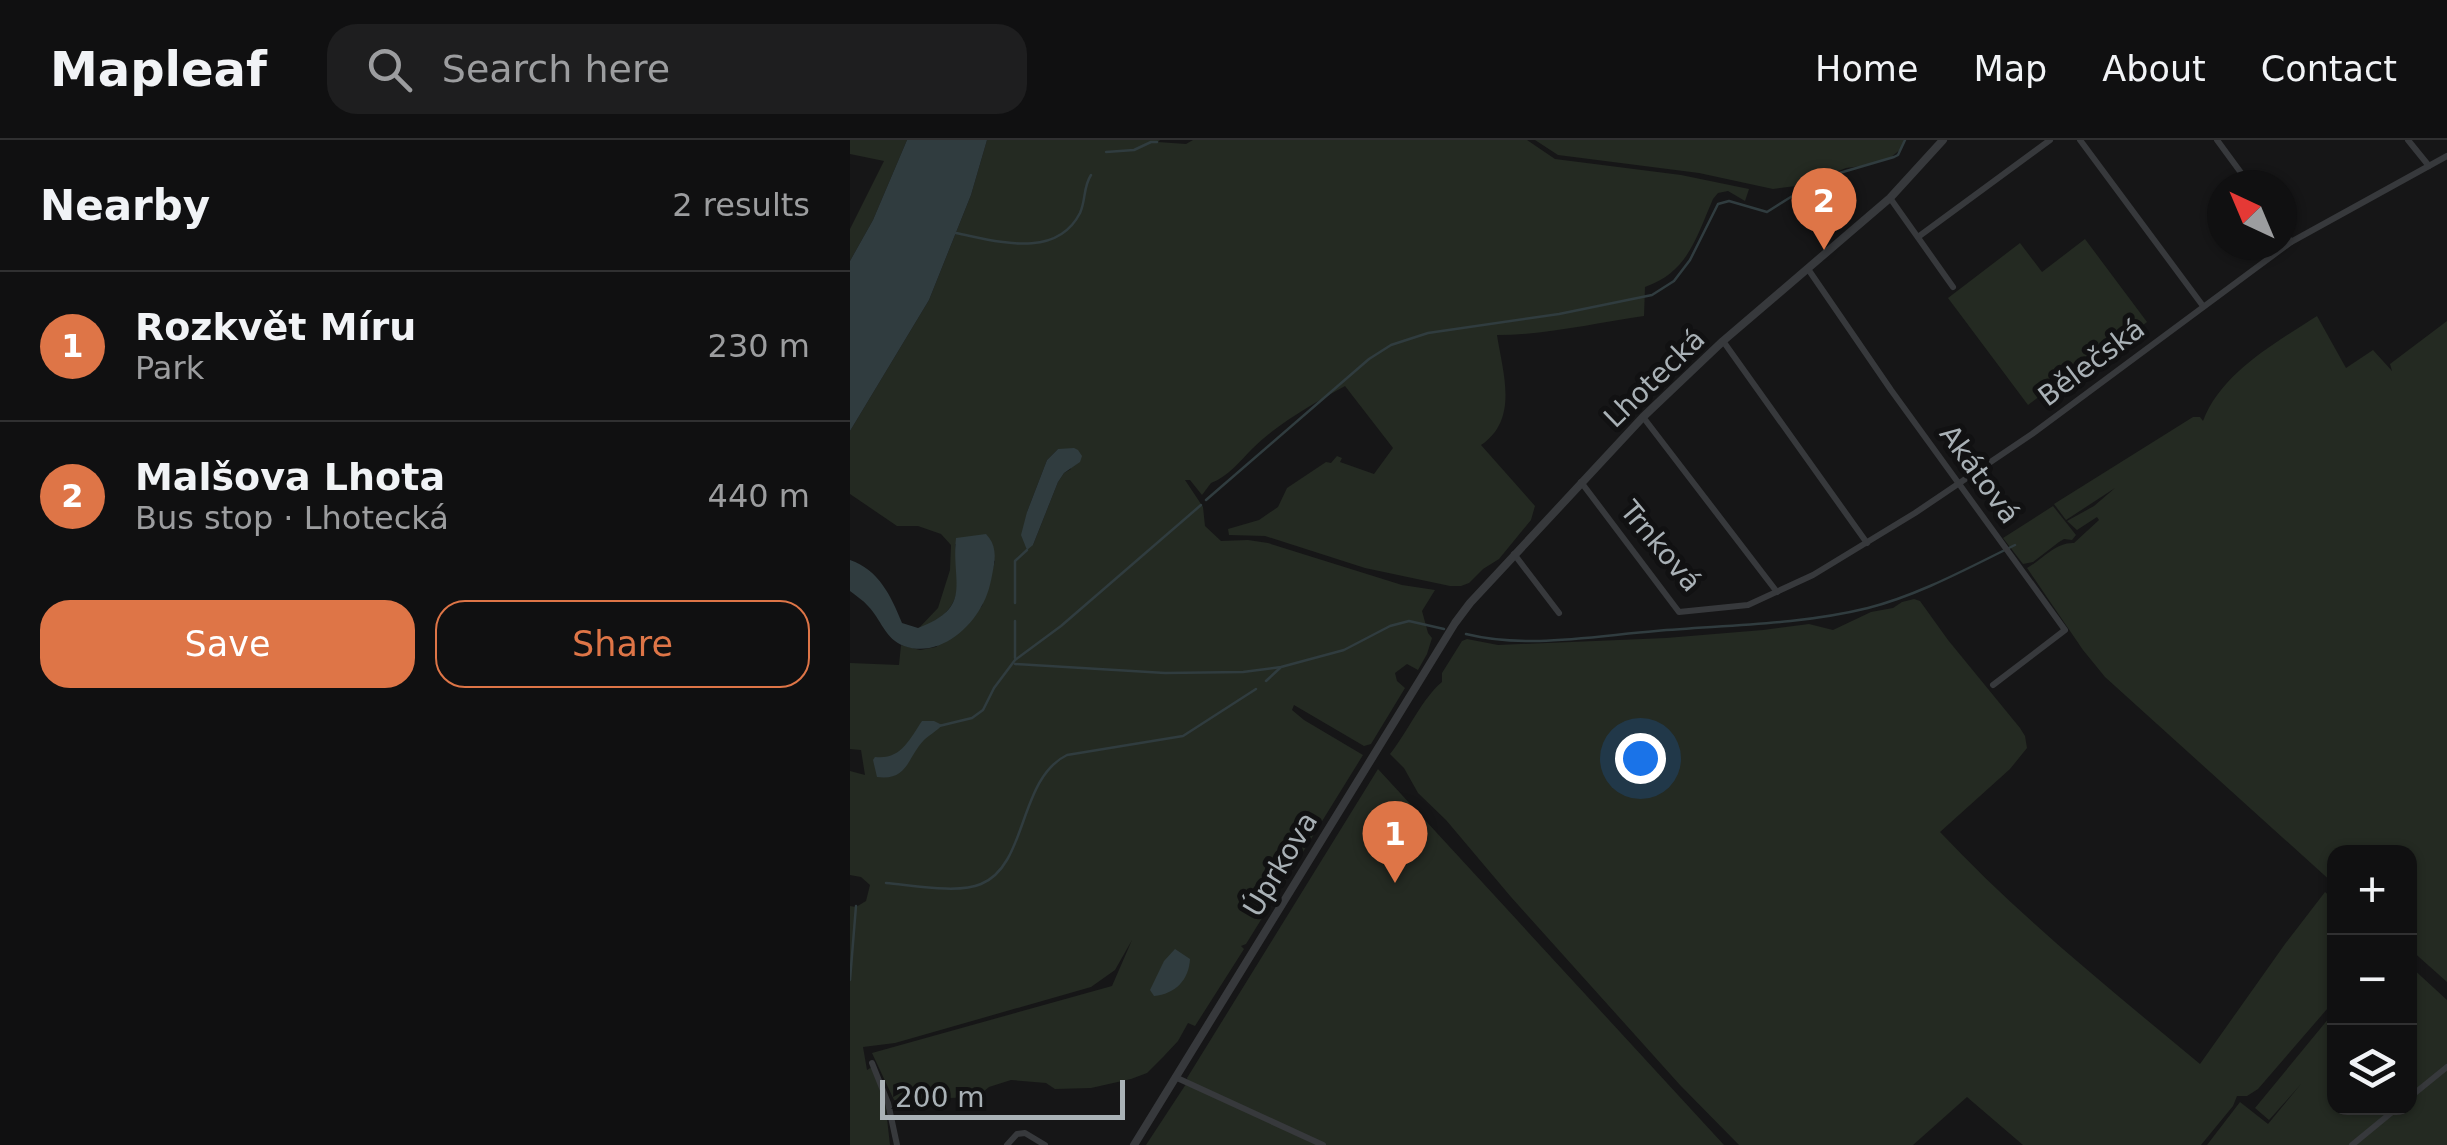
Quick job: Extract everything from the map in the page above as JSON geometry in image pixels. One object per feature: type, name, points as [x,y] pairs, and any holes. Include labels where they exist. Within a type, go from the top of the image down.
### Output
[{"type":"street","name":"Lhotecká","points":[[1466,608],[1643,417],[1724,341],[1890,198],[1943,140]]},
{"type":"street","points":[[1918,236],[2050,140]]},
{"type":"street","points":[[2080,140],[2203,306]]},
{"type":"street","points":[[2217,140],[2239,170]]},
{"type":"street","points":[[2408,140],[2430,166]]},
{"type":"street","name":"Bělečská","points":[[2297,239],[2447,156]]},
{"type":"street","points":[[1890,198],[1953,287]]},
{"type":"street","name":"Bělečská","points":[[1777,592],[1867,543],[1959,484],[2266,260]]},
{"type":"street","name":"Akátová","points":[[1808,270],[2066,630],[1994,684]]},
{"type":"street","points":[[1724,341],[1867,543]]},
{"type":"street","points":[[1643,417],[1777,592]]},
{"type":"street","name":"Trnková","points":[[1581,482],[1679,612],[1748,605],[1777,592]]},
{"type":"street","points":[[1514,554],[1559,612]]},
{"type":"street","name":"Úprkova","points":[[1134,1145],[1466,608]]},
{"type":"street","points":[[872,1063],[888,1103],[897,1145]]},
{"type":"street","points":[[2417,1092],[2447,1066]]},
{"type":"street","points":[[1175,1078],[1322,1145]]},
{"type":"street","points":[[2352,1145],[2388,1115]]},
{"type":"street","points":[[1007,1145],[1024,1132],[1045,1145]]},
{"type":"shaded area","points":[[850,140],[907,140],[873,220],[850,261],[850,229],[884,161],[850,154]]},
{"type":"shaded area","points":[[907,140],[987,140],[971,195],[929,300],[850,431],[850,261],[873,220]]},
{"type":"shaded area","points":[[987,140],[1160,140],[1186,144],[1193,140],[1527,140],[1555,159],[1681,175],[1749,189],[1745,201],[1728,191],[1713,199],[1681,263],[1660,281],[1645,287],[1644,316],[1552,331],[1497,335],[1505,380],[1504,409],[1493,434],[1481,445],[1535,506],[1531,520],[1499,559],[1469,583],[1450,586],[1365,568],[1265,536],[1229,535],[1228,529],[1259,520],[1278,507],[1287,488],[1337,456],[1342,458],[1340,462],[1374,474],[1393,448],[1345,386],[1273,431],[1202,495],[1190,480],[1185,480],[1203,507],[1205,526],[1221,541],[1268,543],[1402,585],[1435,590],[1422,611],[1432,638],[1427,654],[1418,670],[1407,664],[1395,673],[1405,688],[1371,744],[1364,746],[1294,705],[1292,710],[1304,720],[1363,755],[1246,944],[1241,946],[1244,949],[1195,1026],[1188,1023],[1178,1041],[1147,1073],[1091,1088],[1055,1089],[1046,1083],[1011,1080],[989,1087],[977,1097],[894,1100],[872,1053],[1112,986],[1132,940],[1115,970],[1091,987],[895,1043],[863,1047],[867,1070],[872,1067],[885,1101],[890,1145],[850,1145],[850,906],[866,901],[870,885],[861,877],[850,875],[850,771],[865,775],[861,750],[850,749],[850,663],[899,665],[901,645],[920,650],[936,647],[982,606],[995,561],[955,544],[956,596],[944,614],[918,629],[938,608],[950,570],[951,545],[941,534],[918,526],[897,526],[850,494],[850,431],[929,300],[971,195]],"holes":[[[1058,449],[1071,469],[1058,482],[1033,545],[1027,512],[1047,460]]]},
{"type":"shaded area","points":[[1535,140],[1904,140],[1902,148],[1890,158],[1846,168],[1804,185],[1773,189],[1699,173],[1558,155]]},
{"type":"shaded area","points":[[2085,239],[2147,322],[2105,355],[2101,350],[2028,405],[1948,298],[2020,243],[2042,272]]},
{"type":"shaded area","points":[[2317,316],[2346,368],[2373,350],[2392,371],[2390,364],[2447,321],[2447,982],[2417,955],[2417,845],[2327,845],[2327,878],[2105,677],[2027,568],[2055,548],[2074,543],[2099,520],[2097,517],[2077,530],[2067,521],[2115,488],[2066,520],[2054,504],[2193,417],[2203,421],[2222,388],[2267,348]]},
{"type":"shaded area","points":[[1074,448],[1082,456],[1080,462],[1058,482],[1033,545],[1027,550],[1021,535],[1047,460],[1058,449]]},
{"type":"shaded area","points":[[2053,506],[2076,535],[2072,540],[2059,542],[2033,562],[2023,564],[2003,538]]},
{"type":"shaded area","points":[[986,534],[995,556],[986,598],[967,626],[938,646],[916,649],[898,643],[850,591],[850,560],[876,577],[902,623],[918,628],[936,620],[953,602],[956,538]]},
{"type":"shaded area","points":[[1920,601],[2020,728],[2027,748],[2010,769],[1940,832],[2034,923],[2200,1064],[2285,944],[2327,894],[2327,1009],[2258,1089],[2247,1096],[2237,1096],[2201,1145],[2023,1145],[1967,1097],[1913,1145],[1739,1145],[1680,1085],[1418,793],[1404,768],[1390,754],[1442,682],[1442,673],[1467,639],[1498,645],[1666,638],[1809,624],[1833,630],[1902,602]]},
{"type":"shaded area","points":[[922,721],[942,725],[924,740],[901,772],[877,777],[875,757],[898,752]]},
{"type":"shaded area","points":[[1378,769],[1724,1145],[1146,1145]]},
{"type":"shaded area","points":[[1175,949],[1190,959],[1187,973],[1174,989],[1154,996],[1150,990],[1164,961]]},
{"type":"shaded area","points":[[2417,972],[2447,1000],[2447,1145],[2207,1145],[2240,1102],[2268,1124],[2301,1084],[2269,1120],[2255,1108],[2327,1021],[2327,1115],[2417,1115]]},
{"type":"waterway","points":[[1206,500],[1369,359],[1391,345],[1428,333],[1559,314],[1652,295],[1674,281],[1690,260],[1718,204],[1729,201],[1767,212],[1836,174],[1898,155],[1905,140]]},
{"type":"waterway","points":[[1106,152],[1134,150],[1157,142]]},
{"type":"waterway","points":[[956,233],[1024,244],[1056,237],[1080,213],[1091,175]]},
{"type":"waterway","points":[[939,726],[972,718],[983,710],[1015,660],[1061,626],[1201,505]]},
{"type":"waterway","points":[[1466,634],[1512,641],[1560,640],[1816,618],[1906,596],[2015,545]]},
{"type":"waterway","points":[[1015,603],[1015,561],[1027,550]]},
{"type":"waterway","points":[[1015,621],[1015,658]]},
{"type":"waterway","points":[[1015,664],[1165,673],[1243,672],[1281,667],[1344,650],[1390,626],[1409,621],[1444,629]]},
{"type":"waterway","points":[[1266,681],[1280,668]]},
{"type":"waterway","points":[[886,883],[947,889],[981,884],[996,874],[1007,859],[1040,783],[1051,767],[1067,755],[1183,736],[1256,689]]},
{"type":"waterway","points":[[850,980],[856,906]]},
{"type":"place","name":"Malšova Lhota","points":[[1824,250]]},
{"type":"place","name":"Rozkvět Míru","points":[[1395,883]]}]
